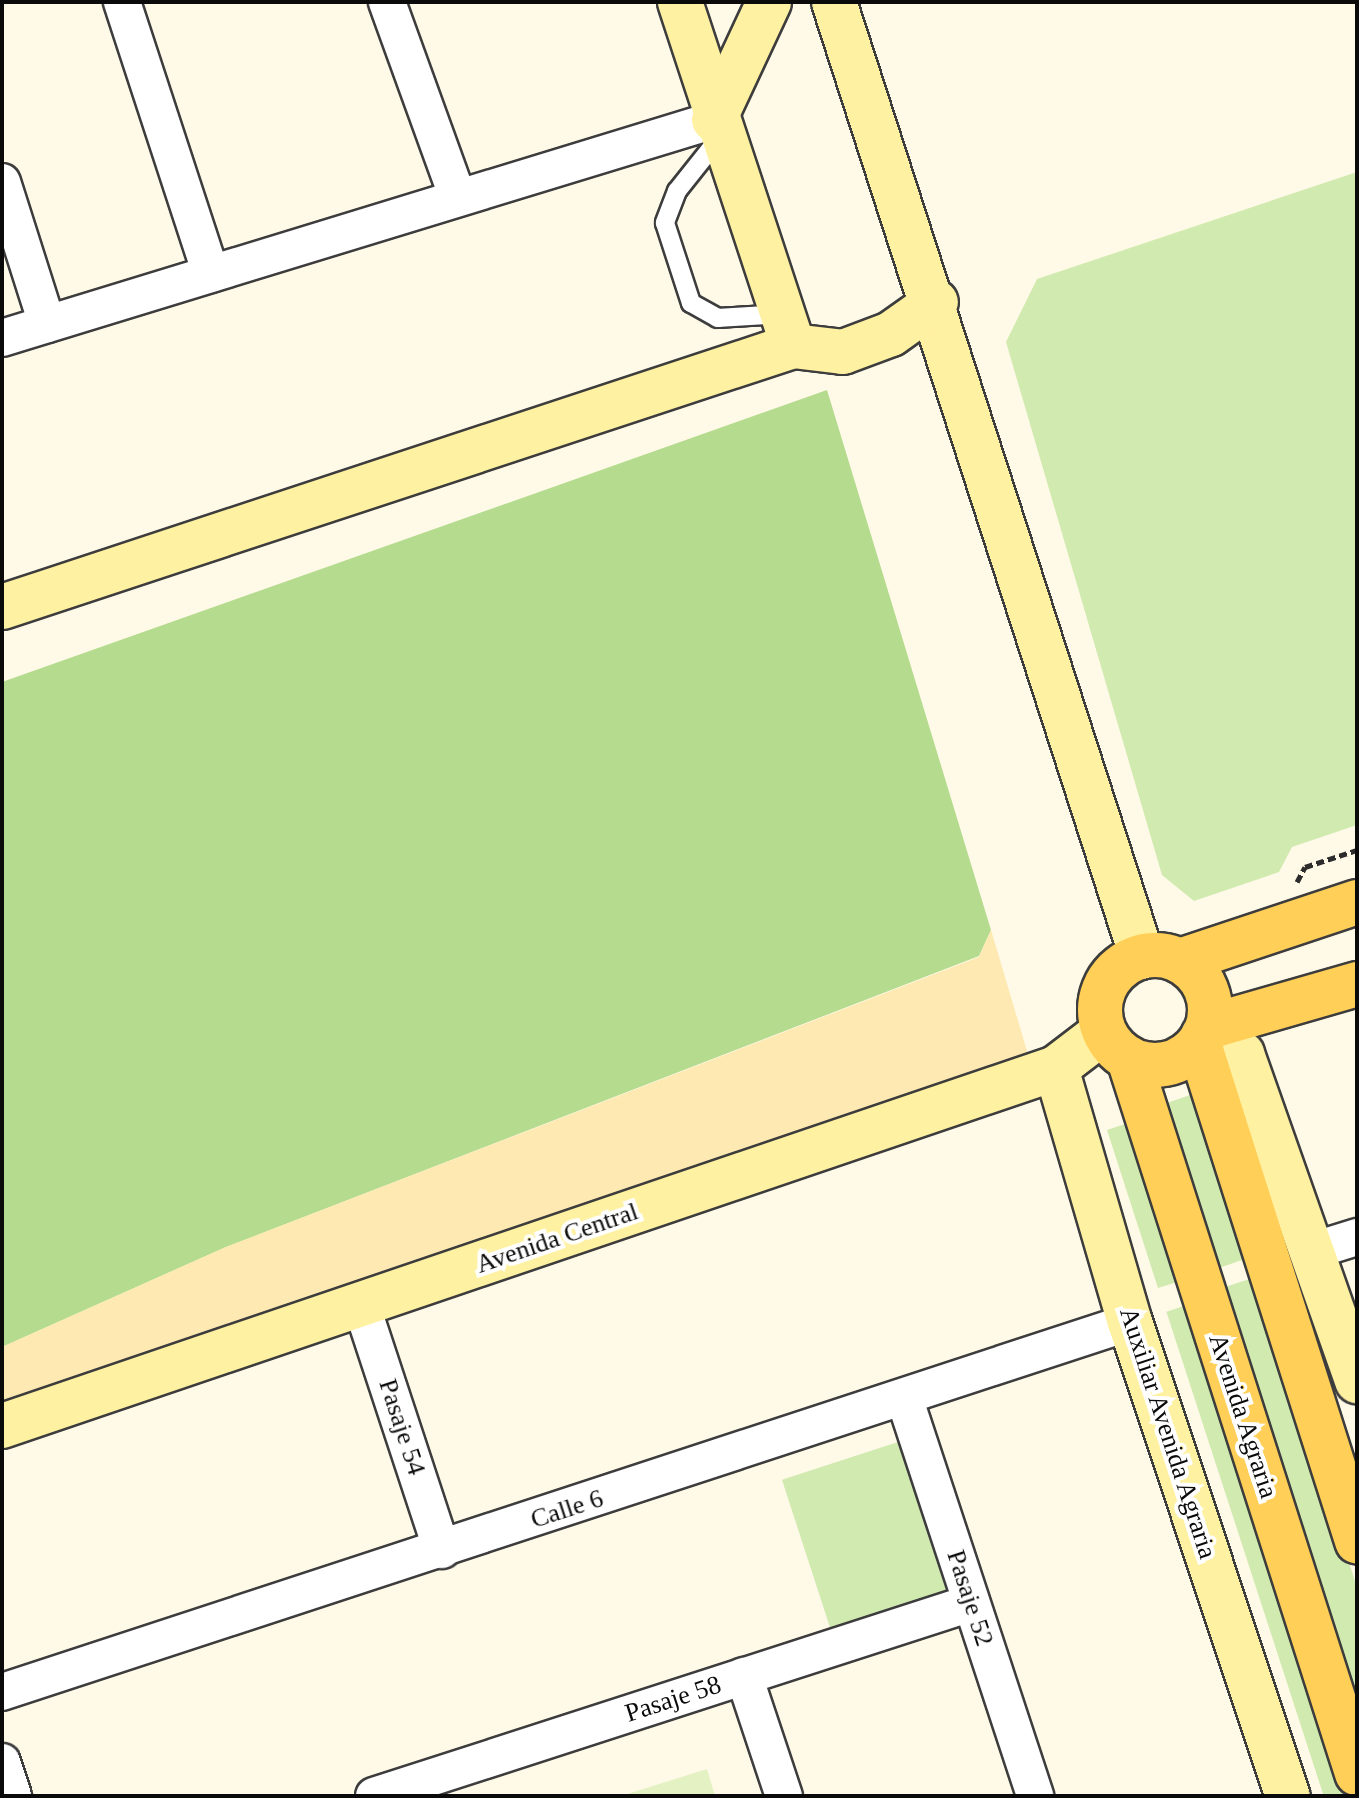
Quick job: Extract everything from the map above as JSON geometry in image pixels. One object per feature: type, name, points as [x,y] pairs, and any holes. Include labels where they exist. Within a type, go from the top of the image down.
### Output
[{"type":"main road","points":[[680,2],[717,128],[788,330]]},
{"type":"main road","points":[[717,128],[769,2]]},
{"type":"main road","points":[[834,2],[1161,959],[1206,989],[1203,1036],[1357,1541]]},
{"type":"main road","points":[[2,607],[788,330],[843,352],[891,334],[936,302]]},
{"type":"main road","points":[[1357,902],[1161,959],[1106,985],[1116,1046],[1167,1064],[1203,1036],[1357,984]]},
{"type":"main road","points":[[1203,1036],[1242,1054],[1315,1250],[1357,1381]]},
{"type":"main road","name":"Avenida Central","points":[[2,1426],[1116,1046]]},
{"type":"main road","name":"Avenida Agraria","points":[[1116,1046],[1357,1773]]},
{"type":"main road","name":"Auxiliar Avenida Agraria","points":[[1056,1068],[1130,1322],[1288,1796]]},
{"type":"street","points":[[122,2],[211,274]]},
{"type":"street","points":[[387,2],[458,198]]},
{"type":"street","points":[[2,338],[458,198],[717,128]]},
{"type":"street","points":[[2,182],[47,324]]},
{"type":"street","points":[[1315,1250],[1357,1237]]},
{"type":"street","name":"Pasaje 54","points":[[361,1304],[442,1550]]},
{"type":"street","name":"Calle 6","points":[[2,1692],[905,1400],[1130,1322]]},
{"type":"street","name":"Pasaje 52","points":[[905,1400],[1035,1796]]},
{"type":"street","name":"Pasaje 58","points":[[374,1796],[971,1603]]},
{"type":"street","points":[[744,1676],[784,1796]]},
{"type":"street","points":[[2,1762],[13,1796]]},
{"type":"lane","points":[[717,128],[677,191],[665,223],[691,303],[718,318],[788,330]]},
{"type":"green space","points":[[1357,172],[1357,825],[1292,847],[1279,872],[1194,901],[1162,875],[1006,342],[1037,279]]},
{"type":"green space","points":[[827,390],[991,930],[979,956],[226,1247],[2,1347],[2,682]]},
{"type":"green space","points":[[1193,1094],[1249,1258],[1209,1272],[1152,1108]]},
{"type":"green space","points":[[1131,1122],[1187,1279],[1158,1288],[1107,1130]]},
{"type":"green space","points":[[1256,1277],[1357,1587],[1357,1754],[1206,1293]]},
{"type":"green space","points":[[1193,1303],[1353,1796],[1324,1796],[1166,1312]]},
{"type":"green space","points":[[898,1442],[948,1595],[832,1633],[782,1480]]},
{"type":"green space","points":[[707,1769],[715,1796],[621,1796]]},
{"type":"sand","points":[[991,930],[1030,1061],[2,1408],[2,1347],[226,1247],[979,957]]}]
